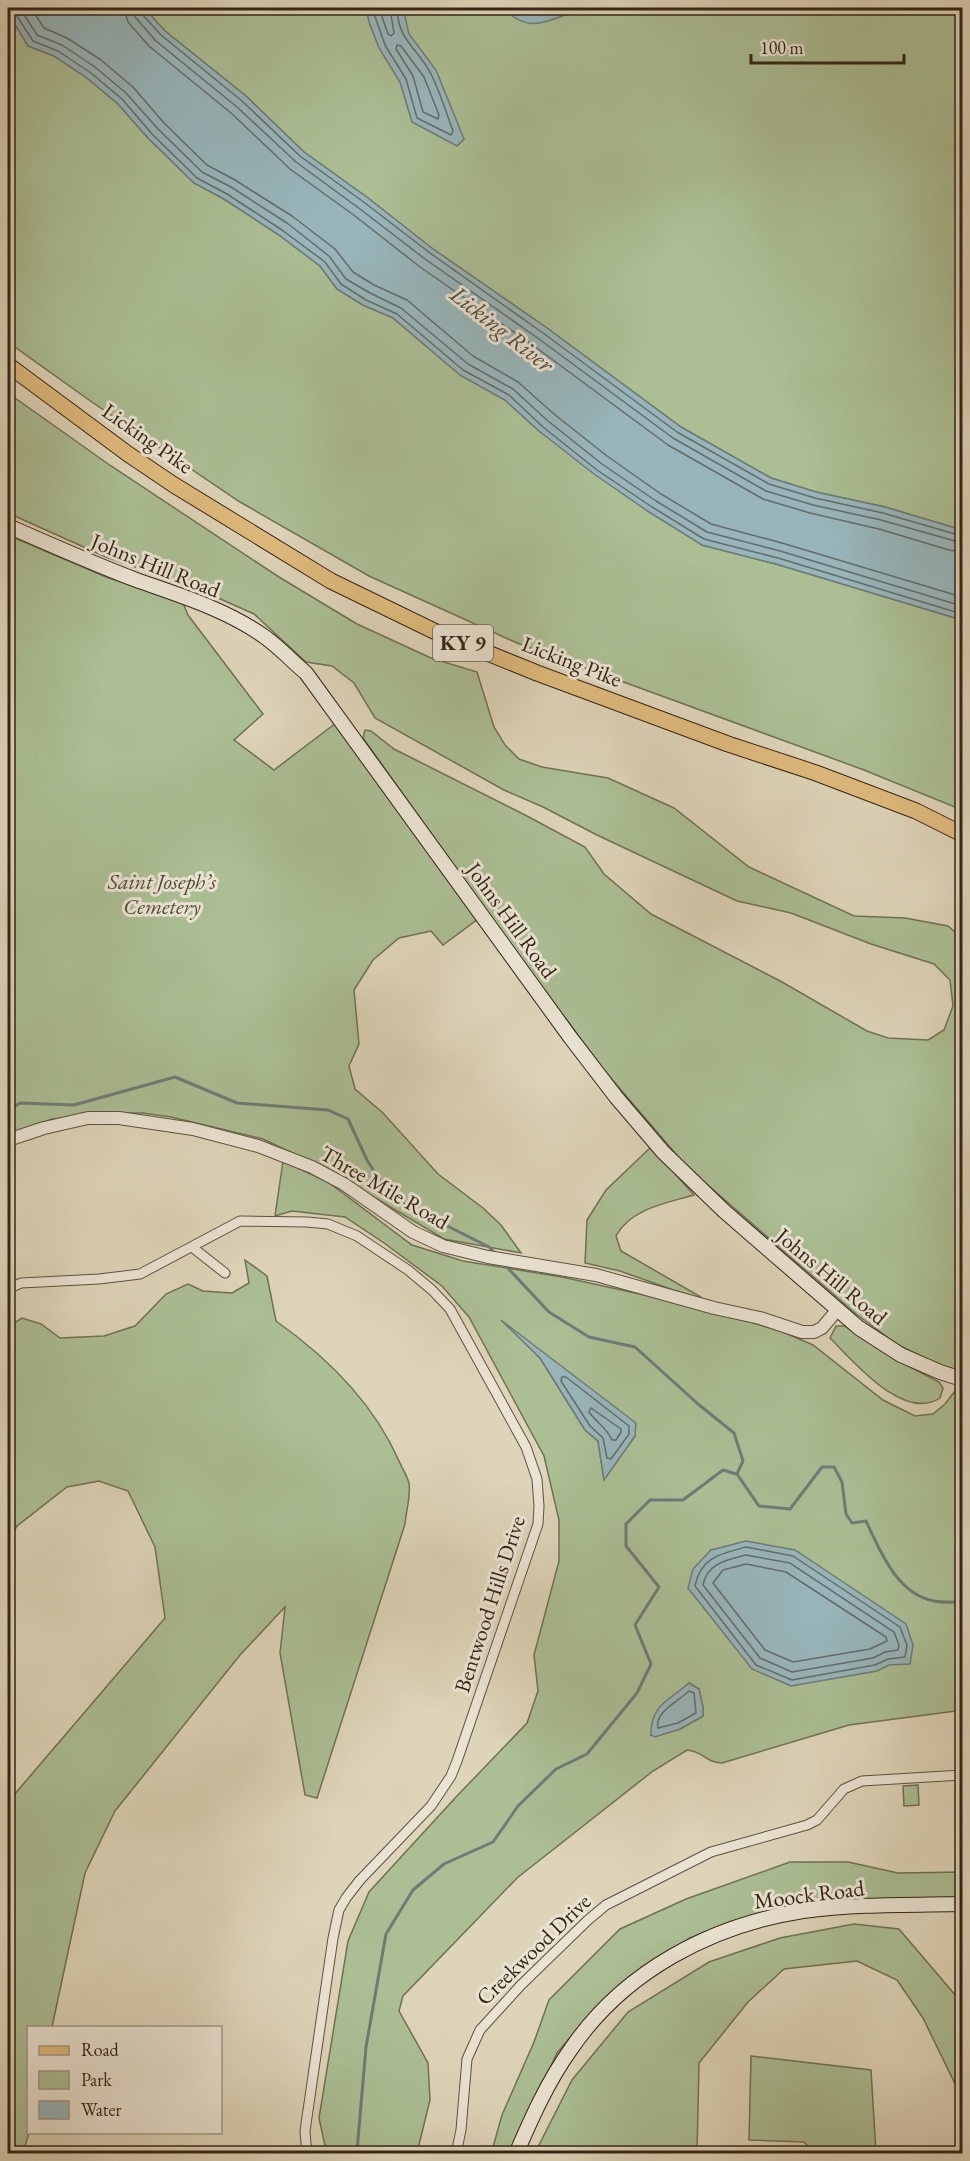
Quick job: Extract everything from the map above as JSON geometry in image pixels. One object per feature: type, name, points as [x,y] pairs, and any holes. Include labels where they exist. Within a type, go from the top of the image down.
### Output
[{"type":"main road","name":"Licking Pike","points":[[8,365],[128,454],[174,485],[331,581],[436,632],[537,673],[728,744],[816,773],[916,811],[963,834]]},
{"type":"main road","name":"Johns Hill Road","points":[[8,526],[217,611],[264,636],[306,673],[616,1097],[684,1174],[773,1255],[859,1328],[891,1349],[924,1366],[963,1379]]},
{"type":"main road","name":"Moock Road","points":[[516,2154],[552,2080],[572,2047],[590,2024],[635,1981],[686,1948],[746,1923],[803,1911],[963,1904]]},
{"type":"street","name":"Three Mile Road","points":[[8,1140],[44,1128],[88,1118],[119,1118],[182,1127],[258,1146],[312,1167],[344,1184],[413,1232],[443,1246],[488,1257],[596,1275],[714,1308],[760,1318],[802,1332],[814,1332],[822,1328],[838,1309]]},
{"type":"street","name":"Bentwood Hills Drive","points":[[8,1288],[21,1283],[99,1279],[140,1274],[240,1221],[307,1222],[334,1226],[357,1236],[420,1279],[450,1310],[526,1447],[537,1479],[538,1524],[451,1776],[431,1806],[360,1880],[339,1910],[305,2131],[309,2154]]},
{"type":"street","points":[[192,1246],[225,1273]]},
{"type":"street","name":"Creekwood Drive","points":[[456,2154],[461,2130],[467,2060],[480,2030],[521,1985],[606,1905],[711,1851],[807,1825],[817,1820],[844,1789],[862,1781],[963,1776]]},
{"type":"green space","points":[[144,8],[962,8],[962,530],[885,507],[816,492],[771,478],[681,427],[547,328],[433,249],[304,152],[246,96],[165,31]]},
{"type":"green space","points":[[8,13],[28,46],[54,56],[87,78],[118,104],[148,138],[194,183],[224,199],[279,235],[320,266],[337,289],[363,305],[393,318],[460,375],[505,400],[539,431],[702,545],[776,564],[962,620],[962,810],[864,770],[517,643],[369,576],[240,502],[8,342]]},
{"type":"green space","points":[[8,393],[111,466],[279,577],[357,624],[431,658],[477,672],[494,727],[505,745],[519,759],[542,767],[608,778],[674,808],[749,867],[854,916],[905,918],[948,926],[962,938],[962,1372],[940,1365],[898,1345],[856,1314],[687,1167],[604,1070],[511,945],[363,738],[365,730],[371,731],[394,749],[585,847],[604,874],[651,914],[782,982],[867,1031],[888,1038],[928,1040],[944,1030],[953,1006],[950,980],[934,964],[871,944],[791,913],[737,901],[504,790],[375,718],[354,683],[332,666],[306,662],[254,614],[189,585],[106,557],[8,513]]},
{"type":"green space","name":"Saint Joseph’s Cemetery","points":[[8,535],[106,577],[183,603],[188,615],[263,714],[234,740],[274,770],[336,723],[478,919],[443,945],[431,931],[399,938],[373,960],[354,990],[359,1044],[349,1066],[355,1089],[383,1113],[438,1174],[483,1208],[501,1225],[521,1253],[444,1239],[330,1171],[263,1139],[171,1117],[142,1113],[111,1113],[52,1119],[8,1135]]},
{"type":"green space","points":[[651,1147],[694,1195],[650,1208],[630,1219],[616,1236],[621,1251],[701,1297],[704,1301],[620,1271],[585,1263],[587,1220],[606,1190]]},
{"type":"green space","points":[[283,1161],[328,1182],[412,1245],[463,1261],[562,1277],[640,1294],[783,1332],[813,1345],[883,1400],[915,1416],[933,1414],[955,1391],[962,1389],[962,1712],[849,1725],[722,1763],[711,1761],[698,1753],[687,1750],[653,1771],[517,1878],[403,1996],[399,2011],[428,2063],[430,2100],[417,2153],[330,2153],[325,2146],[319,2118],[348,1941],[369,1892],[527,1723],[538,1691],[534,1655],[559,1561],[559,1520],[544,1456],[469,1317],[442,1286],[345,1217],[292,1211],[275,1216]],"holes":[[[506,1324],[635,1436],[604,1479],[598,1441],[585,1430],[540,1358]],[[689,1683],[699,1689],[703,1716],[680,1729],[656,1736],[651,1735],[680,1691]]]},
{"type":"green space","points":[[245,1260],[267,1276],[276,1321],[331,1366],[363,1401],[389,1440],[409,1483],[405,1524],[317,1798],[305,1795],[280,1653],[285,1607],[240,1655],[115,1811],[85,1873],[52,2026],[27,2026],[29,2134],[23,2153],[8,2153],[8,1802],[165,1618],[155,1547],[128,1491],[99,1481],[67,1487],[17,1526],[8,1541],[8,1327],[22,1318],[41,1324],[60,1338],[104,1336],[135,1326],[166,1294],[188,1284],[203,1291],[232,1293],[249,1283]]},
{"type":"green space","points":[[836,1326],[845,1326],[897,1360],[939,1382],[943,1388],[940,1398],[926,1403],[911,1402],[880,1386],[830,1338]]},
{"type":"green space","points":[[918,1785],[919,1805],[904,1806],[903,1786]]},
{"type":"green space","points":[[790,1862],[848,1862],[898,1873],[962,1872],[962,1898],[788,1908],[732,1921],[690,1938],[641,1968],[589,2015],[557,2053],[511,2153],[491,2154],[502,2115],[534,2042],[549,2000],[620,1929],[686,1899]]},
{"type":"green space","points":[[854,1924],[899,1929],[962,2003],[962,2153],[957,2153],[957,2088],[923,2018],[897,1980],[857,1961],[784,1969],[748,2002],[699,2063],[697,2153],[535,2153],[572,2080],[628,2012],[709,1962],[780,1938]]},
{"type":"green space","points":[[751,2056],[871,2070],[876,2153],[814,2153],[804,2142],[749,2140]]},
{"type":"water","name":"Licking River","points":[[8,8],[144,8],[165,31],[246,96],[304,152],[433,249],[547,328],[681,427],[771,478],[816,492],[885,507],[962,530],[962,620],[776,564],[702,545],[649,512],[594,474],[539,431],[505,400],[460,375],[393,318],[363,305],[337,289],[320,266],[279,235],[224,199],[194,183],[148,138],[118,104],[87,78],[54,56],[28,46],[8,13]]},
{"type":"water","points":[[366,8],[403,8],[409,34],[436,70],[464,139],[457,146],[412,122],[400,82],[379,48]]},
{"type":"water","points":[[503,8],[570,8],[565,15],[532,24],[518,20]]},
{"type":"water","points":[[501,1320],[636,1423],[635,1436],[604,1480],[598,1441],[585,1430],[540,1358]]},
{"type":"water","points":[[746,1541],[795,1550],[906,1624],[913,1645],[910,1664],[889,1665],[877,1671],[791,1686],[752,1669],[688,1588],[693,1569],[711,1550]]},
{"type":"water","points":[[689,1683],[699,1689],[703,1716],[680,1729],[655,1737],[651,1735],[654,1717],[662,1704]]},
{"type":"waterway","points":[[8,1110],[20,1103],[74,1105],[175,1077],[237,1103],[328,1110],[348,1119],[367,1160],[390,1197],[489,1247],[495,1253]]},
{"type":"waterway","points":[[505,1265],[549,1312],[589,1337],[635,1347],[734,1433],[743,1461],[737,1474],[759,1506],[790,1509],[822,1467],[834,1467],[842,1482],[846,1514],[852,1523],[866,1521],[884,1558],[900,1581],[921,1597],[937,1602],[962,1602]]},
{"type":"waterway","points":[[357,2151],[366,2047],[386,1934],[413,1890],[444,1864],[493,1842],[518,1806],[556,1769],[587,1754],[637,1693],[651,1664],[635,1625],[659,1587],[626,1546],[626,1524],[650,1500],[683,1500],[723,1470],[736,1474]]}]
